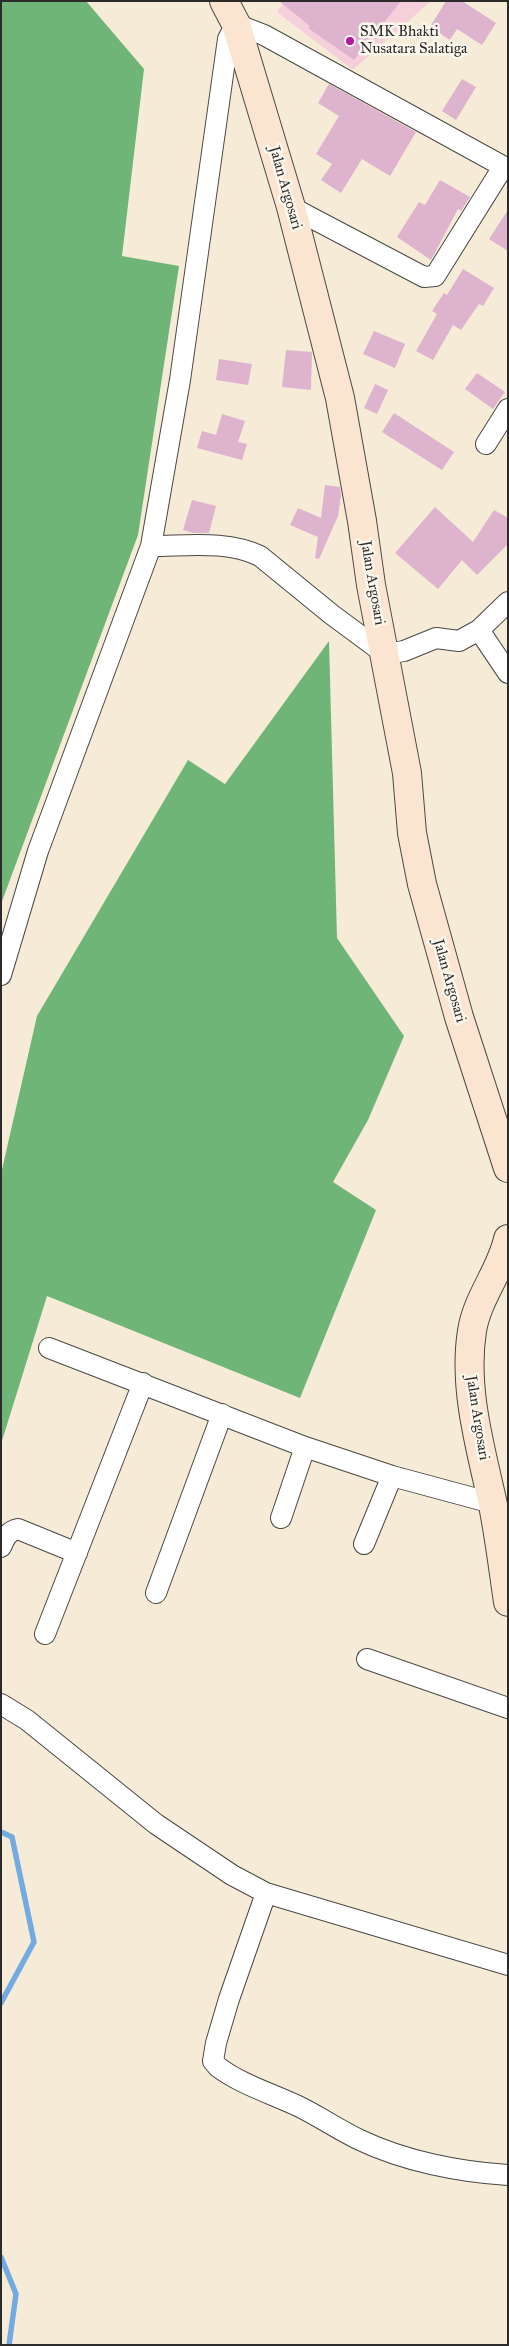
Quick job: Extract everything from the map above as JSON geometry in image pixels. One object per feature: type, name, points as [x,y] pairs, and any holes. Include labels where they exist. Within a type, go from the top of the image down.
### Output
[{"type":"street","points":[[1,975],[38,852],[151,546],[180,380],[228,39],[230,13],[264,35],[506,168],[435,276],[431,277],[424,277],[291,207]]},
{"type":"street","name":"Jalan Argosari","points":[[230,13],[291,207],[340,398],[407,773],[412,833],[422,884],[464,1035],[503,1130],[508,1168]]},
{"type":"street","points":[[486,444],[508,409]]},
{"type":"street","points":[[151,546],[231,546],[248,550],[260,556],[385,654],[404,651],[436,638],[459,641],[479,630],[508,602]]},
{"type":"street","points":[[479,630],[500,664],[508,673]]},
{"type":"street","name":"Jalan Argosari","points":[[508,1239],[505,1250],[480,1304],[472,1329],[469,1358],[472,1394],[508,1602]]},
{"type":"street","points":[[49,1348],[305,1447],[392,1476],[492,1503]]},
{"type":"street","points":[[45,1634],[143,1383]]},
{"type":"street","points":[[156,1593],[222,1414]]},
{"type":"street","points":[[280,1518],[305,1447]]},
{"type":"street","points":[[364,1544],[392,1476]]},
{"type":"street","points":[[1,1547],[8,1534],[18,1528],[78,1553]]},
{"type":"street","points":[[367,1659],[508,1708]]},
{"type":"street","points":[[1,1704],[27,1720],[156,1824],[247,1884],[266,1893],[508,1965]]},
{"type":"street","points":[[266,1893],[229,1999],[216,2043],[213,2061],[218,2067],[300,2107],[361,2141],[400,2155],[435,2164],[487,2174],[508,2175]]},
{"type":"shaded area","name":"SMK Bhakti Nusatara Salatiga","points":[[285,1],[431,1],[353,70],[277,12]]},
{"type":"green space","points":[[1,1],[86,1],[144,69],[122,256],[179,266],[138,535],[1,904]]},
{"type":"green space","points":[[329,641],[337,938],[404,1036],[368,1120],[333,1182],[376,1210],[300,1398],[47,1296],[1,1444],[1,1174],[37,1016],[188,760],[225,784]]},
{"type":"building","name":"SMK Bhakti Nusatara Salatiga","points":[[279,1],[401,1],[354,60],[308,28],[310,26]]},
{"type":"building","points":[[446,1],[462,1],[496,23],[482,45],[457,29],[450,40],[430,27]]},
{"type":"building","points":[[462,79],[476,87],[456,120],[442,111]]},
{"type":"building","points":[[329,84],[416,132],[390,176],[362,159],[341,193],[321,180],[332,164],[316,154],[339,116],[318,103]]},
{"type":"building","points":[[440,180],[470,197],[461,211],[458,209],[431,260],[397,237],[419,202],[425,205]]},
{"type":"building","points":[[508,210],[508,251],[489,239]]},
{"type":"building","points":[[463,269],[494,288],[483,306],[479,304],[461,330],[453,325],[433,360],[416,351],[437,314],[432,311],[444,293],[447,295]]},
{"type":"building","points":[[374,331],[405,344],[395,368],[363,354]]},
{"type":"building","points":[[286,350],[312,352],[311,390],[282,387]]},
{"type":"building","points":[[219,359],[252,364],[248,385],[216,380]]},
{"type":"building","points":[[477,373],[505,392],[493,409],[465,389]]},
{"type":"building","points":[[375,384],[388,390],[377,414],[364,408]]},
{"type":"building","points":[[394,413],[454,452],[442,470],[382,432]]},
{"type":"building","points":[[222,414],[245,421],[238,442],[247,444],[242,460],[197,448],[202,431],[216,435]]},
{"type":"building","points":[[325,485],[340,487],[341,495],[338,516],[319,559],[315,558],[318,537],[290,525],[298,508],[321,518]]},
{"type":"building","points":[[192,500],[216,506],[209,533],[194,533],[183,530]]},
{"type":"building","points":[[435,507],[473,542],[494,510],[508,518],[508,544],[477,575],[462,560],[438,589],[395,553]]},
{"type":"waterway","points":[[1,1832],[12,1837],[34,1942],[1,2003]]},
{"type":"waterway","points":[[1,2257],[16,2294],[9,2345]]},
{"type":"place","name":"SMK Bhakti Nusatara Salatiga","points":[[350,41]]}]
